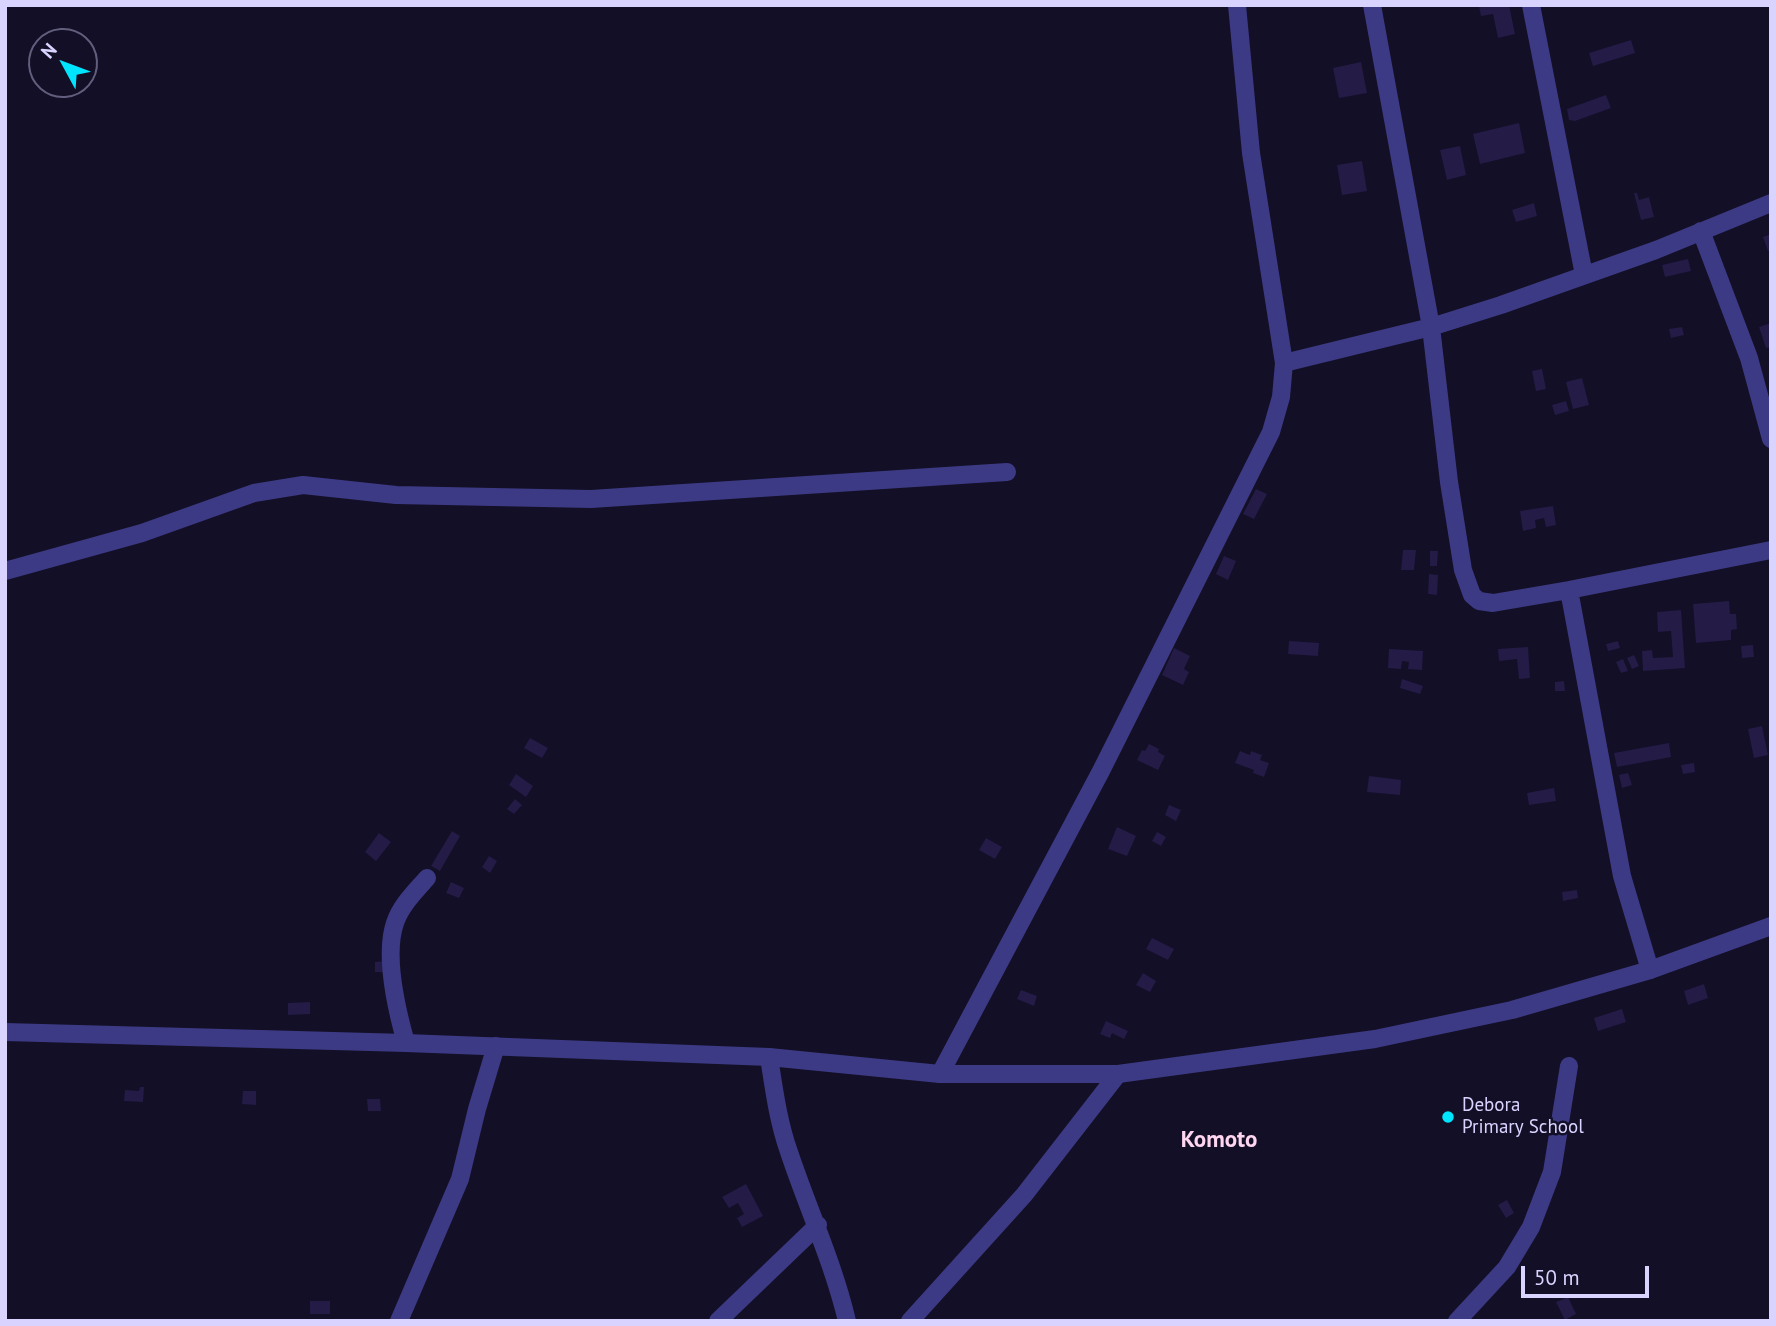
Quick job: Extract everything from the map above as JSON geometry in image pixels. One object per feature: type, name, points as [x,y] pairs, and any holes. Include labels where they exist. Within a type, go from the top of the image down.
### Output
[{"type":"street","points":[[940,1074],[1101,771],[1271,432],[1280,397],[1284,363],[1251,153],[1237,5]]},
{"type":"street","points":[[1372,5],[1431,327],[1462,570],[1472,595],[1479,601],[1493,603],[1771,550]]},
{"type":"street","points":[[1531,5],[1584,275]]},
{"type":"street","points":[[1284,363],[1431,327],[1501,305],[1656,250],[1771,203]]},
{"type":"street","points":[[1700,231],[1749,358],[1771,439]]},
{"type":"street","points":[[5,571],[142,533],[254,493],[303,485],[396,495],[591,499],[714,493],[878,478],[1007,472]]},
{"type":"street","points":[[1569,590],[1622,876],[1650,970]]},
{"type":"street","points":[[406,1043],[396,1006],[392,934],[402,908],[427,878]]},
{"type":"street","points":[[5,1032],[406,1043],[769,1057],[940,1074],[1118,1074],[1375,1039],[1512,1010],[1650,970],[1771,926]]},
{"type":"street","points":[[400,1321],[460,1179],[496,1046]]},
{"type":"street","points":[[769,1057],[776,1102],[789,1151],[818,1225],[847,1321]]},
{"type":"street","points":[[1457,1321],[1507,1267],[1531,1227],[1552,1172],[1569,1066]]},
{"type":"street","points":[[910,1321],[1024,1195],[1118,1074]]},
{"type":"street","points":[[718,1321],[818,1225]]},
{"type":"building","points":[[1509,5],[1515,34],[1498,38],[1493,14],[1481,16],[1479,6]]},
{"type":"building","points":[[1631,40],[1635,53],[1593,66],[1589,53]]},
{"type":"building","points":[[1361,62],[1367,93],[1339,98],[1333,68]]},
{"type":"building","points":[[1606,95],[1611,108],[1575,121],[1569,120],[1567,109]]},
{"type":"building","points":[[1519,123],[1525,153],[1480,164],[1473,134]]},
{"type":"building","points":[[1460,146],[1466,175],[1447,180],[1440,150]]},
{"type":"building","points":[[1362,161],[1367,191],[1342,195],[1337,165]]},
{"type":"building","points":[[1634,193],[1637,193],[1639,200],[1649,197],[1654,217],[1641,220]]},
{"type":"building","points":[[1534,203],[1537,216],[1516,222],[1512,210]]},
{"type":"building","points":[[1771,234],[1771,250],[1768,251],[1763,237]]},
{"type":"building","points":[[1688,259],[1691,271],[1665,277],[1662,265]]},
{"type":"building","points":[[1771,323],[1771,347],[1766,348],[1759,327]]},
{"type":"building","points":[[1682,327],[1684,335],[1671,338],[1669,329]]},
{"type":"building","points":[[1542,369],[1546,389],[1536,391],[1532,371]]},
{"type":"building","points":[[1582,378],[1589,405],[1573,409],[1566,382]]},
{"type":"building","points":[[1566,401],[1569,411],[1555,415],[1552,405]]},
{"type":"building","points":[[1256,489],[1267,494],[1254,519],[1243,514]]},
{"type":"building","points":[[1553,506],[1556,525],[1546,527],[1544,518],[1535,520],[1536,528],[1523,531],[1520,511]]},
{"type":"building","points":[[1403,550],[1416,550],[1414,570],[1401,570]]},
{"type":"building","points":[[1430,551],[1438,551],[1437,566],[1430,566]]},
{"type":"building","points":[[1224,556],[1236,561],[1228,580],[1216,574]]},
{"type":"building","points":[[1429,574],[1438,575],[1437,595],[1428,594]]},
{"type":"building","points":[[1729,601],[1730,614],[1736,614],[1737,629],[1731,630],[1731,640],[1696,643],[1693,604]]},
{"type":"building","points":[[1681,610],[1685,668],[1643,671],[1642,651],[1652,650],[1653,658],[1673,657],[1671,631],[1658,632],[1657,612]]},
{"type":"building","points":[[1289,641],[1319,643],[1318,656],[1288,654]]},
{"type":"building","points":[[1618,641],[1620,648],[1608,651],[1606,644]]},
{"type":"building","points":[[1753,645],[1754,657],[1742,658],[1741,646]]},
{"type":"building","points":[[1528,647],[1530,678],[1519,679],[1517,659],[1499,661],[1498,649]]},
{"type":"building","points":[[1174,648],[1190,656],[1184,669],[1189,672],[1183,685],[1162,675]]},
{"type":"building","points":[[1389,649],[1423,651],[1422,670],[1408,669],[1409,662],[1402,661],[1401,669],[1388,668]]},
{"type":"building","points":[[1634,655],[1639,666],[1632,669],[1627,658]]},
{"type":"building","points":[[1623,659],[1628,671],[1621,673],[1616,662]]},
{"type":"building","points":[[1402,679],[1423,686],[1420,694],[1400,688]]},
{"type":"building","points":[[1564,681],[1565,691],[1555,691],[1555,682]]},
{"type":"building","points":[[1762,726],[1768,755],[1754,758],[1748,729]]},
{"type":"building","points":[[530,738],[548,748],[542,758],[524,748]]},
{"type":"building","points":[[1669,743],[1671,757],[1617,767],[1614,753]]},
{"type":"building","points":[[1149,744],[1165,756],[1158,770],[1137,760]]},
{"type":"building","points":[[1240,751],[1250,755],[1251,751],[1262,755],[1260,760],[1269,763],[1264,777],[1235,763]]},
{"type":"building","points":[[1694,763],[1695,772],[1683,774],[1681,765]]},
{"type":"building","points":[[1628,773],[1632,785],[1622,788],[1619,775]]},
{"type":"building","points":[[516,774],[533,786],[526,797],[509,785]]},
{"type":"building","points":[[1369,776],[1401,780],[1400,795],[1367,792]]},
{"type":"building","points":[[1554,788],[1556,801],[1529,805],[1527,793]]},
{"type":"building","points":[[515,799],[522,805],[514,814],[507,809]]},
{"type":"building","points":[[1169,805],[1181,810],[1176,821],[1165,815]]},
{"type":"building","points":[[1117,827],[1136,836],[1127,856],[1108,849]]},
{"type":"building","points":[[452,831],[460,836],[440,871],[431,866]]},
{"type":"building","points":[[1157,832],[1166,837],[1161,846],[1152,841]]},
{"type":"building","points":[[379,833],[391,842],[376,861],[365,852]]},
{"type":"building","points":[[986,838],[1002,847],[995,859],[979,850]]},
{"type":"building","points":[[489,856],[497,861],[490,873],[482,867]]},
{"type":"building","points":[[451,882],[464,888],[459,898],[446,893]]},
{"type":"building","points":[[1577,890],[1578,898],[1563,901],[1562,892]]},
{"type":"building","points":[[1152,938],[1174,949],[1168,960],[1146,949]]},
{"type":"building","points":[[386,961],[386,972],[375,972],[375,962]]},
{"type":"building","points":[[1143,973],[1156,981],[1150,992],[1136,985]]},
{"type":"building","points":[[1704,984],[1708,998],[1688,1005],[1684,991]]},
{"type":"building","points":[[1021,990],[1037,996],[1034,1006],[1017,999]]},
{"type":"building","points":[[310,1002],[310,1014],[288,1015],[288,1003]]},
{"type":"building","points":[[1622,1009],[1626,1022],[1598,1031],[1594,1018]]},
{"type":"building","points":[[1106,1021],[1128,1031],[1124,1039],[1112,1033],[1110,1038],[1100,1034]]},
{"type":"building","points":[[140,1087],[144,1087],[143,1102],[124,1101],[125,1090],[139,1091]]},
{"type":"building","points":[[243,1091],[256,1091],[256,1105],[242,1104]]},
{"type":"building","points":[[367,1099],[380,1099],[381,1111],[368,1111]]},
{"type":"building","points":[[746,1184],[763,1216],[742,1227],[737,1218],[744,1214],[738,1203],[729,1208],[722,1197]]},
{"type":"building","points":[[1507,1200],[1514,1213],[1506,1218],[1498,1205]]},
{"type":"building","points":[[1568,1297],[1576,1314],[1565,1320],[1556,1302]]},
{"type":"building","points":[[310,1301],[330,1301],[330,1314],[310,1314]]},
{"type":"place","name":"Debora Primary School","points":[[1448,1117]]},
{"type":"district","name":"Komoto","points":[[1219,1140]]}]
